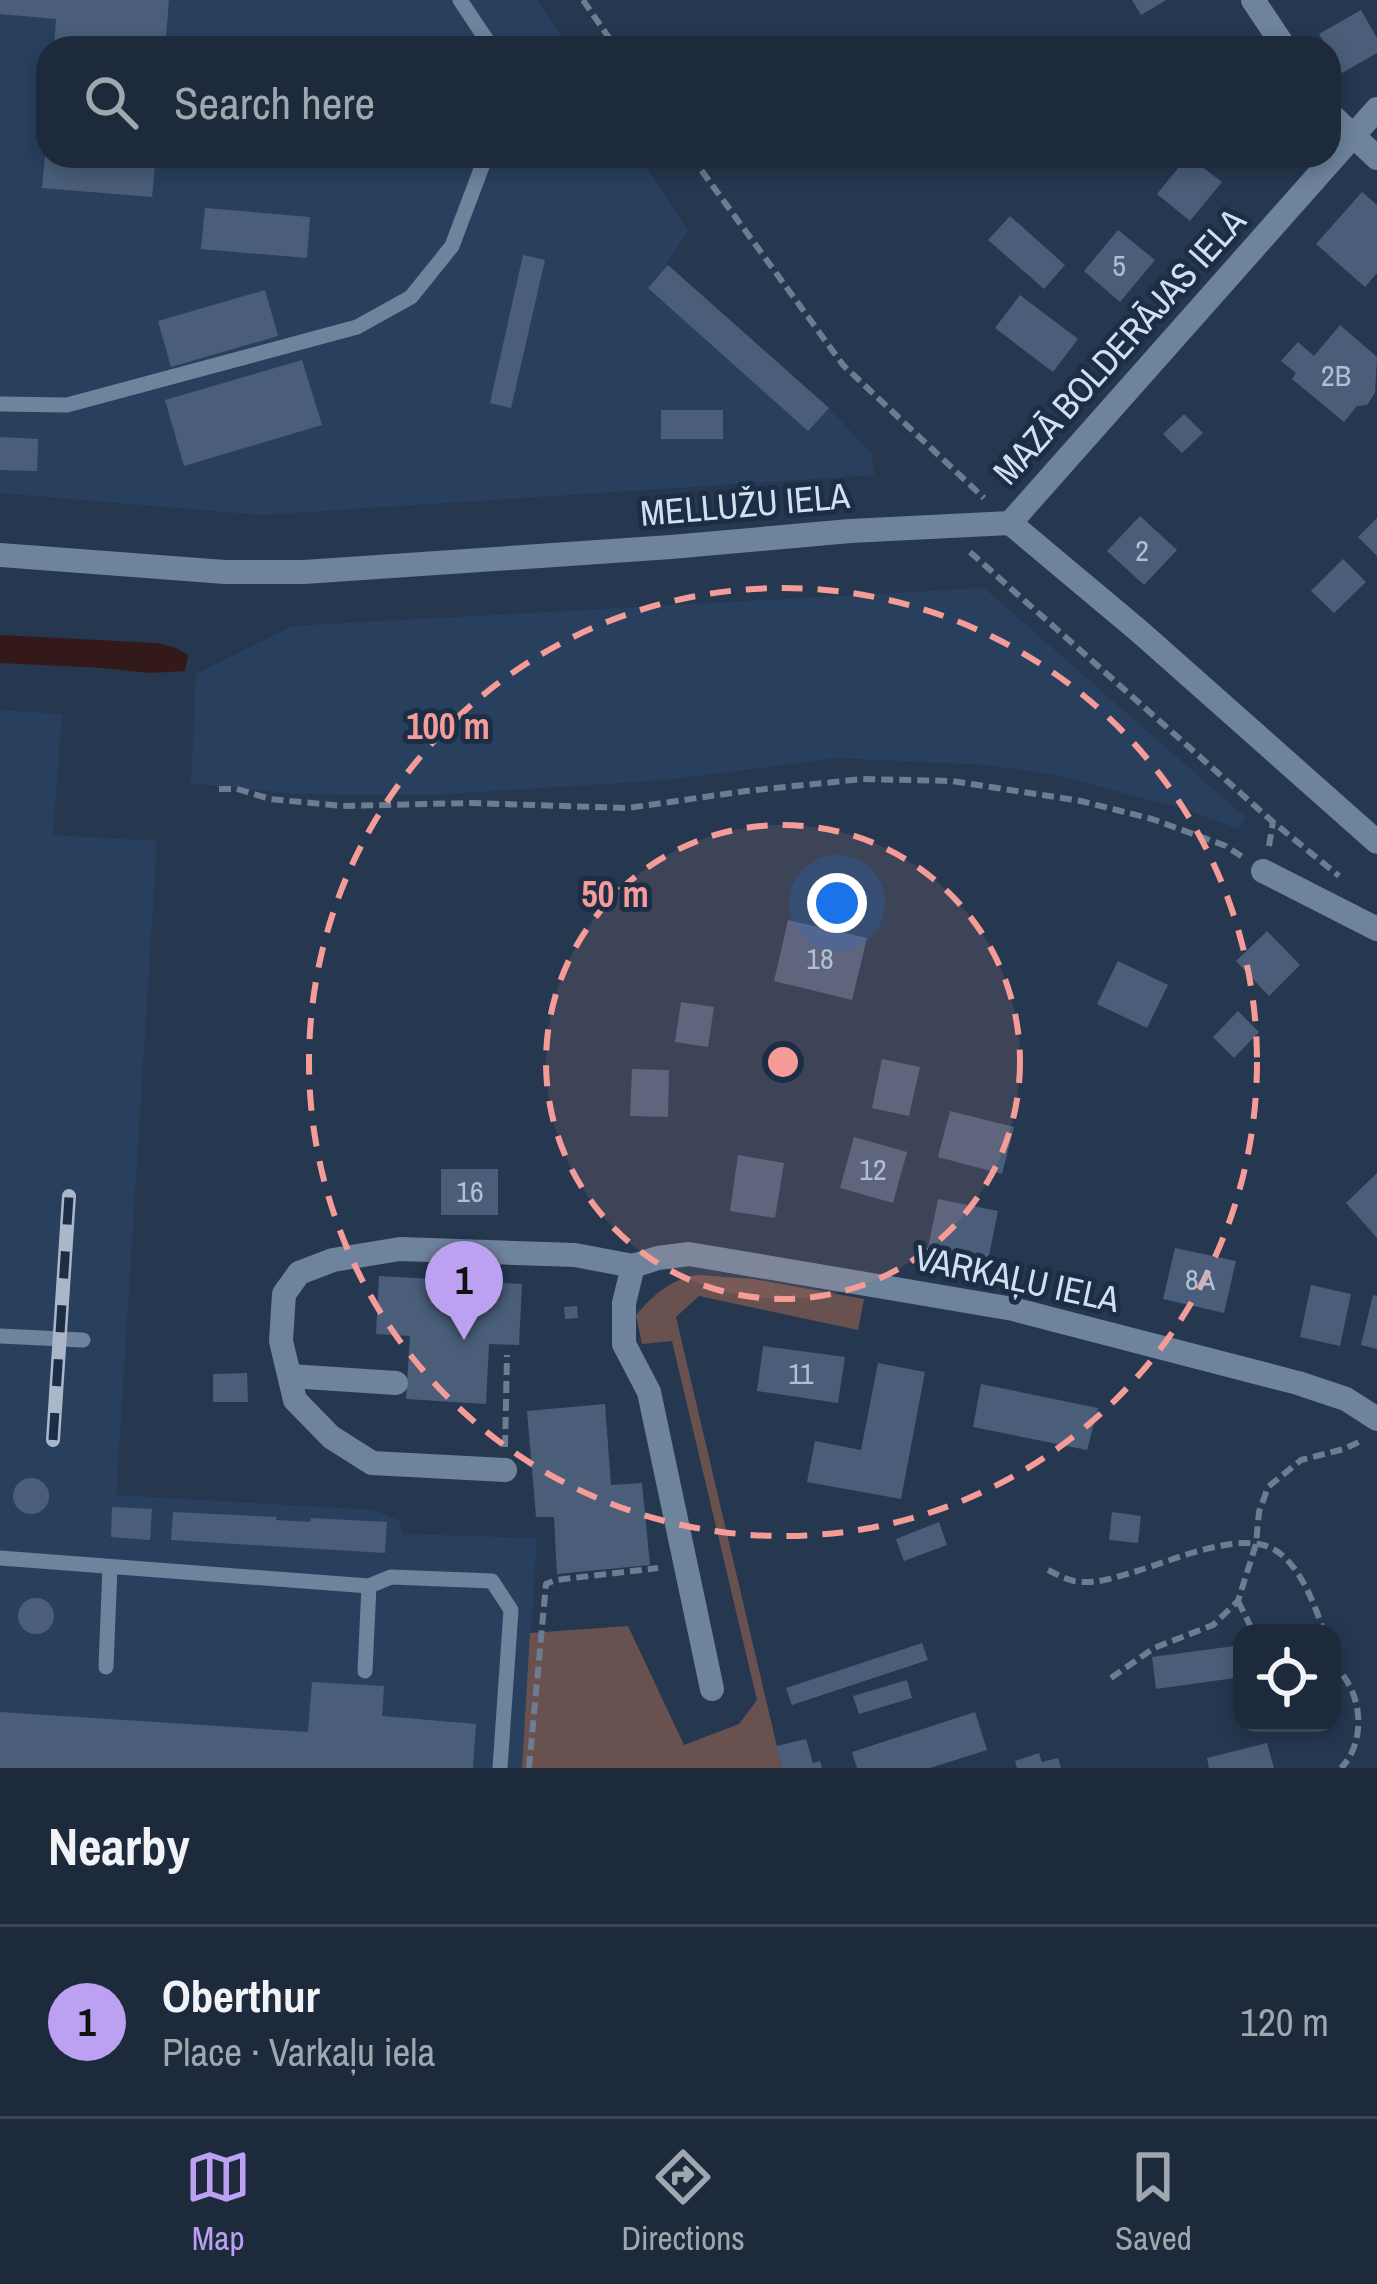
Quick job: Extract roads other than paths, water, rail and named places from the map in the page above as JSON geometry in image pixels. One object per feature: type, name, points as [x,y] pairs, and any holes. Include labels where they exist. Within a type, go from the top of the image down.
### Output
[{"type":"street","points":[[1253,0],[1277,36]]},
{"type":"street","name":"MAZĀ BOLDERĀJAS IELA","points":[[1341,148],[1377,109]]},
{"type":"street","points":[[1341,125],[1377,158]]},
{"type":"street","name":"MAZĀ BOLDERĀJAS IELA","points":[[1010,523],[1324,168]]},
{"type":"street","points":[[1010,523],[1377,842]]},
{"type":"street","name":"MELLUŽU IELA","points":[[0,555],[304,572],[1010,523]]},
{"type":"street","points":[[1263,871],[1377,929]]},
{"type":"street","points":[[505,1470],[372,1463],[331,1438],[295,1400],[281,1342],[284,1294],[299,1273],[333,1260],[400,1249],[575,1255],[633,1266],[623,1303],[624,1344],[649,1392],[712,1689]]},
{"type":"street","name":"VARKAĻU IELA","points":[[633,1266],[689,1254],[1013,1309],[1298,1383],[1346,1400],[1377,1419]]},
{"type":"street","points":[[290,1376],[396,1383]]},
{"type":"lane","points":[[460,0],[484,36]]},
{"type":"lane","points":[[0,404],[67,405],[357,327],[411,297],[452,246],[481,168]]},
{"type":"lane","points":[[0,1336],[83,1340]]},
{"type":"lane","points":[[0,1558],[369,1586],[392,1577],[492,1581],[511,1610],[500,1768]]},
{"type":"lane","points":[[106,1667],[110,1567]]},
{"type":"lane","points":[[364,1671],[369,1586]]},
{"type":"railway","points":[[53,1440],[69,1196]]},
{"type":"place","name":"Oberthur","points":[[464,1340]]}]
